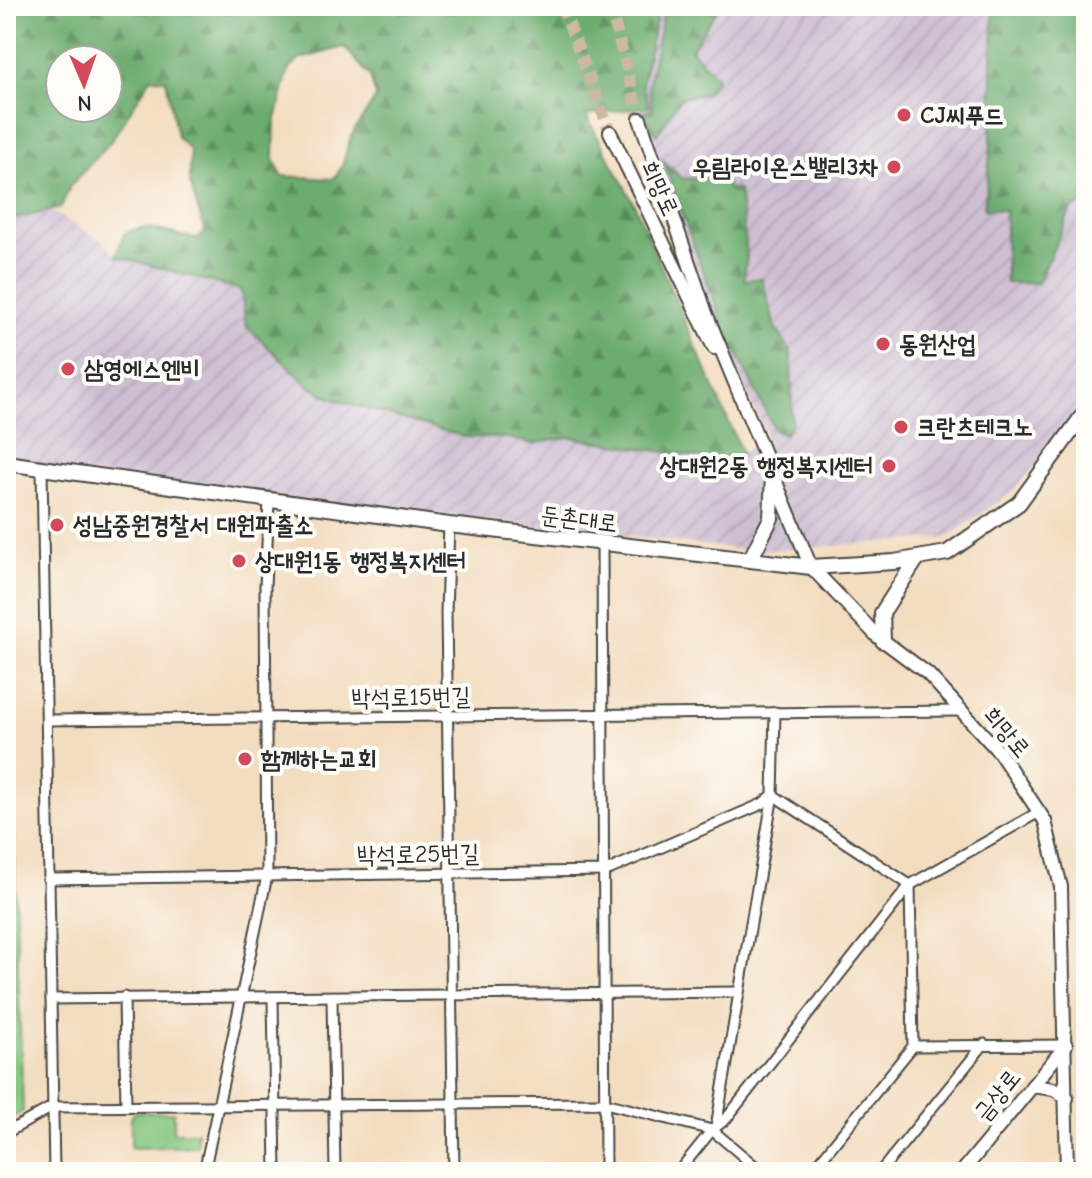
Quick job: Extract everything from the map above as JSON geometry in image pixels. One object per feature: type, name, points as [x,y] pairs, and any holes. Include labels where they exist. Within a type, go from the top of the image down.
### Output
[{"type":"main road","name":"희망로","points":[[640,119],[706,313],[811,567],[883,641],[928,674],[999,752],[1045,821],[1061,887],[1067,1172]]},
{"type":"main road","name":"희망로","points":[[610,132],[699,322],[739,388]]},
{"type":"main road","name":"둔촌대로","points":[[8,466],[449,525],[811,567],[916,560],[947,553],[1019,503],[1086,411]]},
{"type":"main road","points":[[750,560],[771,518],[773,474]]},
{"type":"main road","points":[[883,641],[882,613],[916,560]]},
{"type":"main road","name":"금상로","points":[[962,1172],[1066,1045]]},
{"type":"main road","points":[[1032,1086],[1054,1089],[1067,1098]]},
{"type":"street","points":[[42,469],[54,1172]]},
{"type":"street","points":[[204,1172],[267,876],[265,719],[269,501]]},
{"type":"street","points":[[449,525],[446,612],[454,1172]]},
{"type":"street","points":[[602,544],[606,715],[605,1172]]},
{"type":"street","name":"박석로15번길","points":[[47,720],[959,711]]},
{"type":"street","points":[[714,1129],[773,795],[775,712]]},
{"type":"street","points":[[773,795],[910,885]]},
{"type":"street","name":"박석로25번길","points":[[48,879],[606,871],[762,804],[773,795]]},
{"type":"street","points":[[678,1172],[726,1119],[910,885],[1039,812]]},
{"type":"street","points":[[811,1172],[913,1046],[910,885]]},
{"type":"street","points":[[51,999],[240,1000],[737,992]]},
{"type":"street","points":[[124,997],[126,1106]]},
{"type":"street","points":[[332,998],[335,1172]]},
{"type":"street","points":[[273,999],[276,1172]]},
{"type":"street","points":[[880,1172],[984,1044]]},
{"type":"street","points":[[913,1046],[1066,1045]]},
{"type":"street","points":[[6,1133],[52,1107],[605,1103],[714,1129],[762,1172]]},
{"type":"shaded area","points":[[659,6],[993,6],[991,146],[984,208],[1005,210],[1007,238],[1058,242],[1071,209],[1086,202],[1086,406],[1012,492],[946,538],[754,551],[6,464],[6,186],[105,242],[116,256],[243,290],[246,326],[309,386],[333,399],[465,437],[508,438],[532,444],[569,437],[716,459],[742,453],[767,435],[706,313],[640,119],[638,108],[649,107],[642,85]]},
{"type":"green space","points":[[6,6],[659,6],[642,84],[650,107],[586,115],[635,206],[742,453],[716,460],[569,437],[532,444],[508,438],[465,437],[333,399],[309,386],[246,326],[241,290],[116,256],[124,234],[134,230],[152,229],[198,238],[205,232],[190,183],[190,150],[177,137],[166,79],[151,78],[124,121],[124,44],[44,44],[44,124],[122,124],[111,141],[70,186],[61,208],[6,221]],"holes":[[[344,47],[370,76],[376,97],[354,132],[343,163],[333,179],[282,176],[274,159],[275,123],[289,68],[301,59]]]},
{"type":"green space","points":[[665,6],[720,6],[691,50],[717,78],[705,94],[680,98],[657,135],[643,112],[653,110],[648,85]]},
{"type":"green space","points":[[993,6],[1086,6],[1086,202],[1071,209],[1038,283],[1006,283],[1005,210],[984,209],[991,146]]},
{"type":"green space","points":[[662,159],[682,179],[724,176],[728,189],[739,190],[747,255],[744,280],[762,278],[775,327],[791,352],[792,423],[785,434],[775,431],[723,325]]},
{"type":"green space","points":[[6,639],[23,1111],[6,1122]]},
{"type":"green space","points":[[135,1112],[174,1112],[174,1132],[197,1132],[197,1146],[131,1148],[131,1118]]},
{"type":"tunnel","points":[[562,6],[610,132]]},
{"type":"tunnel","points":[[610,6],[640,119]]},
{"type":"place","name":"CJ씨푸드","points":[[904,115]]},
{"type":"place","name":"우림라이온스밸리3차","points":[[894,167]]},
{"type":"place","name":"동원산업","points":[[883,344]]},
{"type":"place","name":"삼영에스엔비","points":[[68,369]]},
{"type":"place","name":"크란츠테크노","points":[[901,427]]},
{"type":"place","name":"상대원2동 행정복지센터","points":[[889,466]]},
{"type":"place","name":"성남중원경찰서 대원파출소","points":[[57,525]]},
{"type":"place","name":"상대원1동 행정복지센터","points":[[239,561]]},
{"type":"place","name":"함께하는교회","points":[[245,759]]}]
